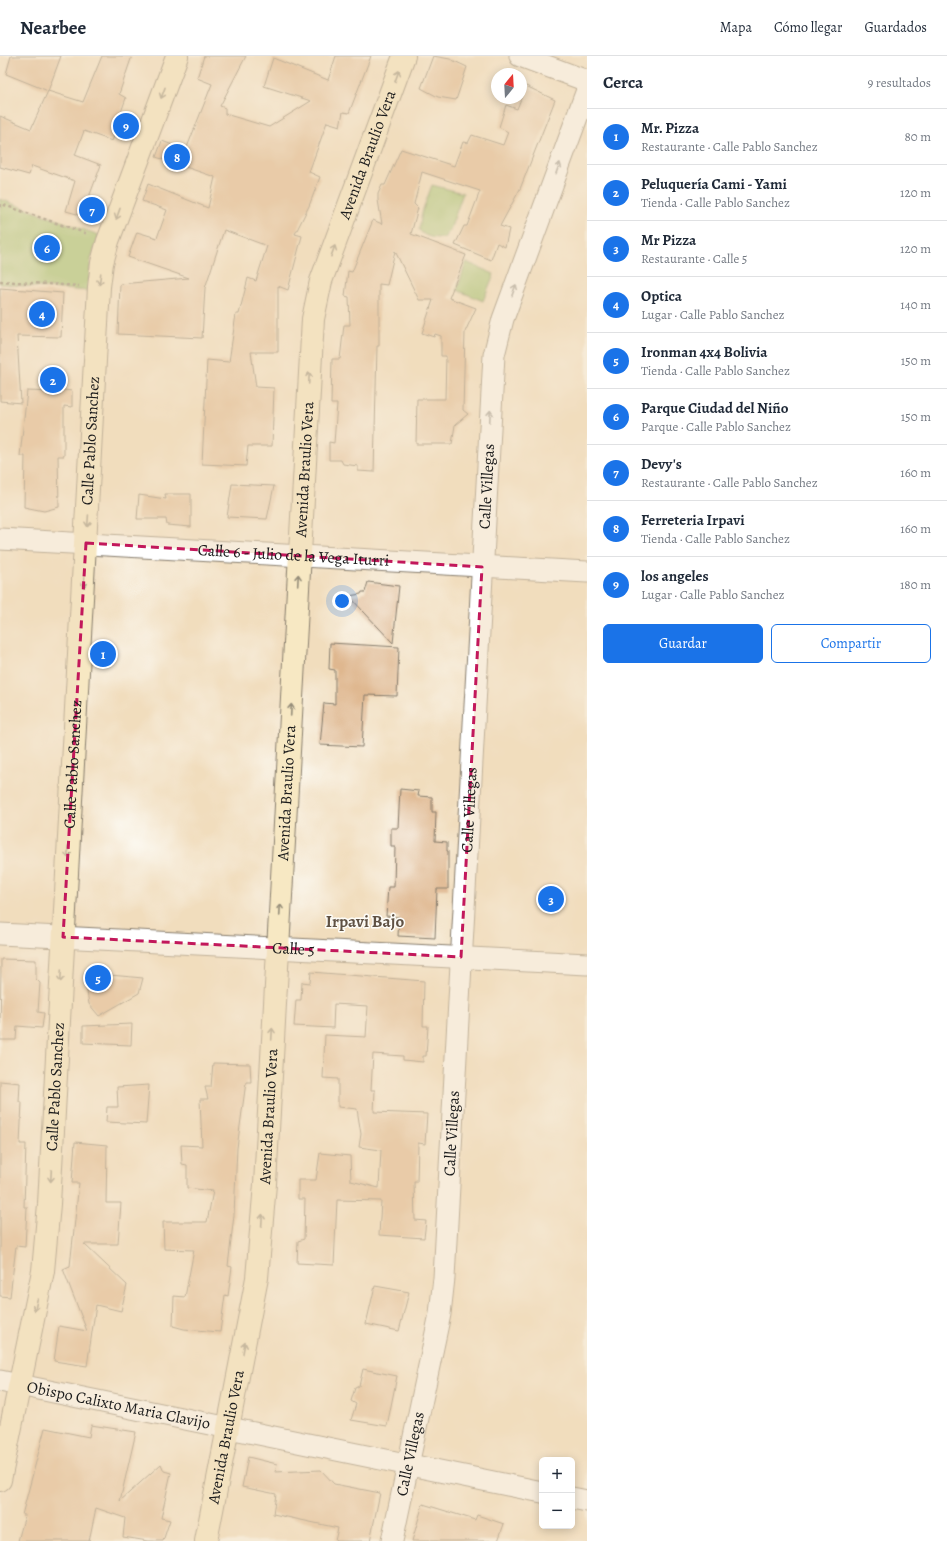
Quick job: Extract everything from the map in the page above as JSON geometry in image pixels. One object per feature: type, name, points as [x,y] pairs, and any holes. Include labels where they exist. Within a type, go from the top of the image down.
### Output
[{"type":"main road","name":"Calle Pablo Sanchez","points":[[0,1480],[10,1383],[43,1271],[49,1204],[102,263],[108,241],[177,56]]},
{"type":"main road","name":"Avenida Braulio Vera","points":[[206,1541],[257,1278],[265,1184],[313,319],[321,281],[404,56]]},
{"type":"street","points":[[520,56],[587,81]]},
{"type":"street","name":"Calle Villegas","points":[[392,1541],[440,1314],[444,1278],[494,355],[503,319],[587,90]]},
{"type":"street","name":"Calle 6 - Julio de la Vega Iturri","points":[[0,539],[587,572]]},
{"type":"street","name":"Calle 5","points":[[0,934],[587,964]]},
{"type":"street","name":"Obispo Calixto Maria Clavijo","points":[[10,1383],[539,1491]]},
{"type":"street","points":[[575,1499],[587,1501]]},
{"type":"path","points":[[0,207],[1,204],[91,235]]},
{"type":"path","points":[[0,281],[81,286]]},
{"type":"highlighted area","points":[[86,543],[482,567],[461,957],[63,937]]},
{"type":"green space","points":[[432,185],[463,193],[450,230],[444,238],[427,236],[419,230],[422,212]]},
{"type":"green space","points":[[0,199],[99,235],[91,260],[88,291],[0,284]]},
{"type":"green space","points":[[466,262],[494,274],[483,301],[457,290]]},
{"type":"building","points":[[11,56],[61,56],[48,91],[6,74]]},
{"type":"building","points":[[102,56],[132,56],[119,94],[126,98],[120,115],[133,121],[128,135],[116,131],[112,141],[84,131],[75,155],[101,165],[89,197],[101,203],[95,219],[66,211],[75,181],[32,166],[29,175],[0,167],[0,116],[31,129],[48,91],[83,102]]},
{"type":"building","points":[[204,56],[246,56],[220,106],[225,108],[225,114],[269,127],[311,101],[264,86],[273,58],[328,80],[336,56],[371,56],[349,113],[343,112],[340,126],[327,122],[309,172],[320,177],[309,206],[295,234],[302,236],[288,290],[278,286],[278,352],[251,352],[256,387],[274,388],[272,446],[248,446],[246,466],[202,464],[207,360],[229,362],[236,314],[239,314],[248,278],[256,281],[267,246],[224,230],[205,288],[202,338],[118,334],[120,284],[189,278],[128,257],[137,232],[157,238],[167,210],[142,201],[148,184],[208,208],[215,177],[156,157],[162,141],[186,150],[212,84],[197,78]]},
{"type":"building","points":[[433,56],[450,59],[467,67],[456,100],[438,97],[421,88]]},
{"type":"building","points":[[527,86],[555,100],[520,189],[500,226],[509,229],[505,247],[497,243],[491,260],[455,245],[464,226],[467,226],[480,191],[422,172],[414,204],[418,208],[411,234],[466,255],[449,298],[476,308],[465,332],[463,410],[468,414],[455,425],[452,444],[416,444],[417,399],[445,399],[446,356],[441,356],[441,336],[435,334],[434,337],[422,333],[433,300],[419,300],[395,251],[387,285],[379,284],[379,346],[377,346],[374,472],[358,471],[358,466],[343,464],[341,460],[329,460],[329,442],[334,443],[337,404],[331,404],[332,359],[340,359],[344,325],[350,325],[349,297],[345,296],[348,271],[352,272],[373,220],[382,224],[378,194],[382,185],[385,185],[401,149],[454,166],[463,142],[468,143],[472,135],[503,145],[508,132],[499,127],[506,105],[517,109],[519,104],[527,104]]},
{"type":"building","points":[[0,288],[63,293],[61,337],[17,336],[21,403],[0,401]]},
{"type":"building","points":[[55,389],[72,391],[72,407],[64,406],[64,456],[58,456],[59,507],[44,511],[24,507],[25,456],[20,456],[27,391],[53,392]]},
{"type":"building","points":[[232,484],[274,486],[267,519],[227,517]]},
{"type":"building","points":[[165,494],[191,494],[191,527],[167,525],[166,519],[137,519],[139,495],[166,499]]},
{"type":"building","points":[[368,582],[399,586],[393,643],[349,596],[365,592]]},
{"type":"building","points":[[330,643],[399,647],[397,696],[365,695],[362,747],[320,745],[324,703],[335,704],[335,670],[329,669]]},
{"type":"building","points":[[400,789],[419,791],[418,796],[432,797],[432,812],[436,812],[435,841],[447,842],[448,889],[437,889],[435,938],[398,936],[399,917],[386,916],[388,887],[394,887],[395,846],[391,846],[391,828],[398,828]]},
{"type":"building","points":[[1,959],[36,960],[36,979],[40,983],[38,1012],[44,1013],[42,1028],[17,1026],[16,1040],[0,1040]]},
{"type":"building","points":[[311,972],[424,981],[423,1026],[428,1026],[426,1056],[423,1056],[423,1062],[403,1060],[403,1056],[373,1054],[371,1090],[375,1090],[374,1112],[427,1114],[425,1144],[418,1143],[417,1182],[414,1182],[415,1220],[426,1221],[424,1238],[379,1235],[381,1201],[337,1200],[334,1265],[297,1263],[298,1241],[304,1239],[305,1199],[298,1199],[298,1180],[316,1180],[320,1153],[350,1156],[351,1181],[379,1188],[381,1150],[359,1147],[361,1134],[357,1109],[338,1107],[338,1079],[323,1078],[325,1035],[366,1037],[368,1006],[334,1004],[333,1028],[294,1026],[296,1000],[301,1000],[302,982],[310,983]]},
{"type":"building","points":[[84,973],[143,978],[139,993],[99,1016],[89,1004]]},
{"type":"building","points":[[132,1024],[131,1045],[83,1043],[83,1026]]},
{"type":"building","points":[[213,1063],[250,1064],[251,1082],[246,1082],[237,1148],[234,1215],[228,1266],[232,1267],[228,1296],[225,1295],[220,1332],[184,1329],[173,1326],[174,1296],[185,1297],[194,1250],[164,1249],[163,1222],[207,1222],[213,1191],[187,1188],[187,1165],[182,1164],[181,1145],[202,1146],[200,1099],[208,1099],[205,1087],[211,1087]]},
{"type":"building","points":[[0,1081],[20,1083],[19,1102],[22,1102],[20,1144],[26,1144],[24,1207],[27,1207],[25,1247],[16,1246],[10,1297],[0,1296]]},
{"type":"building","points":[[149,1085],[146,1124],[106,1122],[107,1107],[118,1107],[117,1087]]},
{"type":"building","points":[[75,1142],[107,1145],[106,1203],[121,1203],[118,1244],[84,1244],[127,1285],[121,1311],[96,1305],[87,1366],[54,1361],[59,1326],[87,1331],[63,1269],[70,1266],[79,1183],[72,1183]]},
{"type":"building","points":[[375,1286],[409,1292],[399,1331],[366,1324]]},
{"type":"building","points":[[363,1369],[397,1376],[387,1426],[351,1420],[356,1404],[351,1401],[355,1388],[359,1386]]},
{"type":"building","points":[[91,1425],[136,1432],[120,1501],[161,1464],[164,1471],[171,1473],[161,1518],[170,1520],[163,1541],[148,1541],[123,1537],[125,1518],[96,1508],[89,1541],[18,1541],[25,1515],[22,1515],[45,1428],[89,1437]]},
{"type":"building","points":[[248,1457],[277,1464],[275,1472],[321,1470],[334,1484],[380,1493],[370,1541],[335,1541],[338,1528],[273,1514],[276,1494],[242,1487]]},
{"type":"building","points":[[423,1504],[475,1520],[477,1515],[504,1524],[498,1541],[412,1541]]},
{"type":"place","name":"los angeles","points":[[126,126]]},
{"type":"place","name":"Ferreteria Irpavi","points":[[177,157]]},
{"type":"place","name":"Devy's","points":[[92,210]]},
{"type":"place","name":"Parque Ciudad del Niño","points":[[47,248]]},
{"type":"place","name":"Optica","points":[[42,314]]},
{"type":"place","name":"Peluquería Cami - Yami","points":[[53,380]]},
{"type":"place","name":"Mr. Pizza","points":[[103,654]]},
{"type":"place","name":"Mr Pizza","points":[[551,899]]},
{"type":"place","name":"Ironman 4x4 Bolivia","points":[[98,978]]},
{"type":"district","name":"Irpavi Bajo","points":[[365,921]]}]
